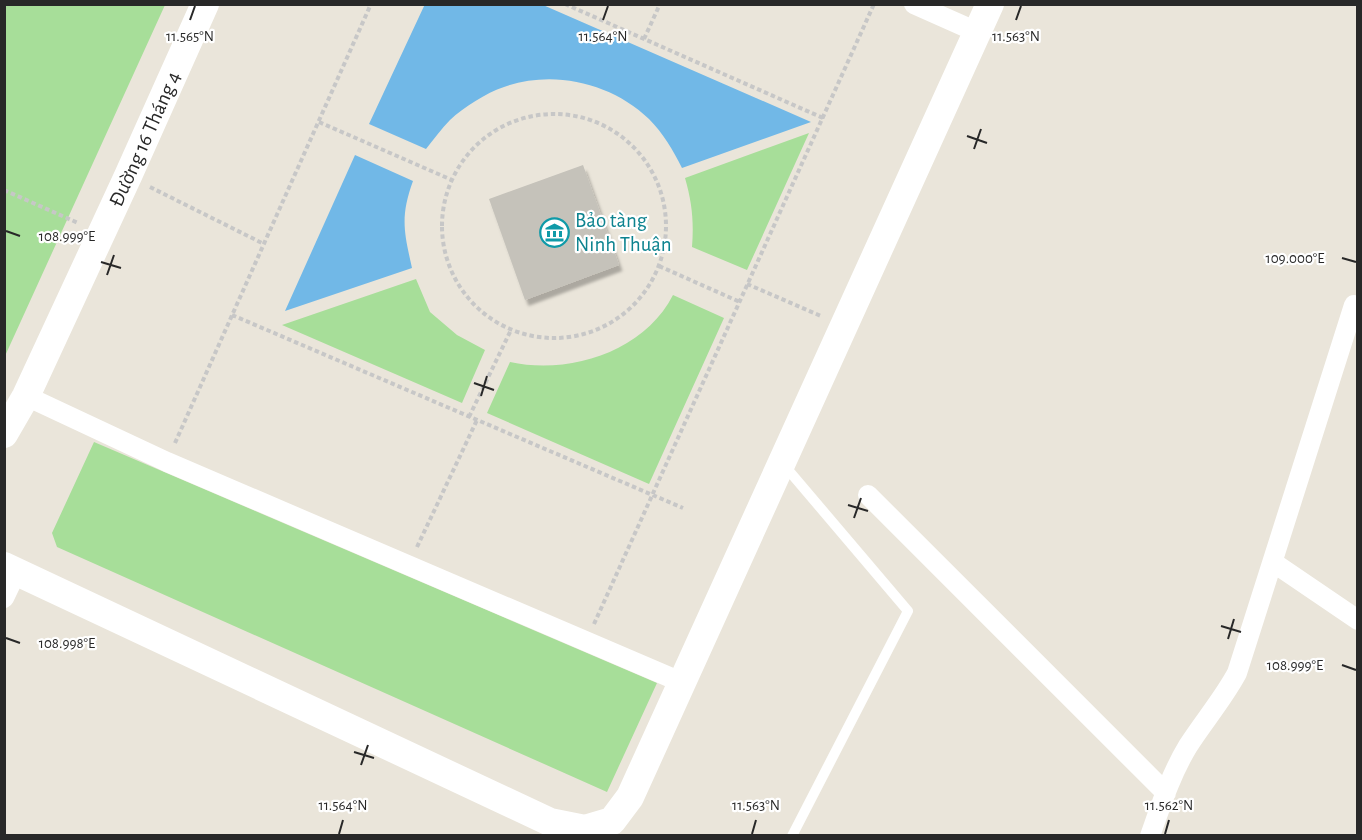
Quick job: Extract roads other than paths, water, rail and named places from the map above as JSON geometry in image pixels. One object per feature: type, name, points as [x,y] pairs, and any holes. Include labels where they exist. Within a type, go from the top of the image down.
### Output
[{"type":"street","name":"Đường 16 Tháng 4","points":[[4,434],[26,396],[102,234],[205,4]]},
{"type":"street","points":[[914,4],[977,32]]},
{"type":"street","points":[[4,598],[11,568],[550,822],[585,829],[612,820],[630,797],[990,4]]},
{"type":"street","points":[[1150,836],[1166,793],[1188,747],[1230,688],[1237,673],[1274,563],[1354,305]]},
{"type":"street","points":[[26,396],[167,462],[681,682]]},
{"type":"street","points":[[868,495],[1166,793]]},
{"type":"street","points":[[1274,563],[1358,620]]},
{"type":"lane","points":[[781,462],[908,611],[792,836]]},
{"type":"water","points":[[425,4],[543,5],[811,122],[682,168],[659,130],[649,119],[618,96],[581,83],[542,79],[504,87],[476,101],[450,120],[426,149],[369,124]]},
{"type":"water","points":[[355,155],[413,181],[405,215],[407,244],[412,268],[285,311]]},
{"type":"place","name":"Bảo tàng Ninh Thuận","points":[[554,232]]}]
